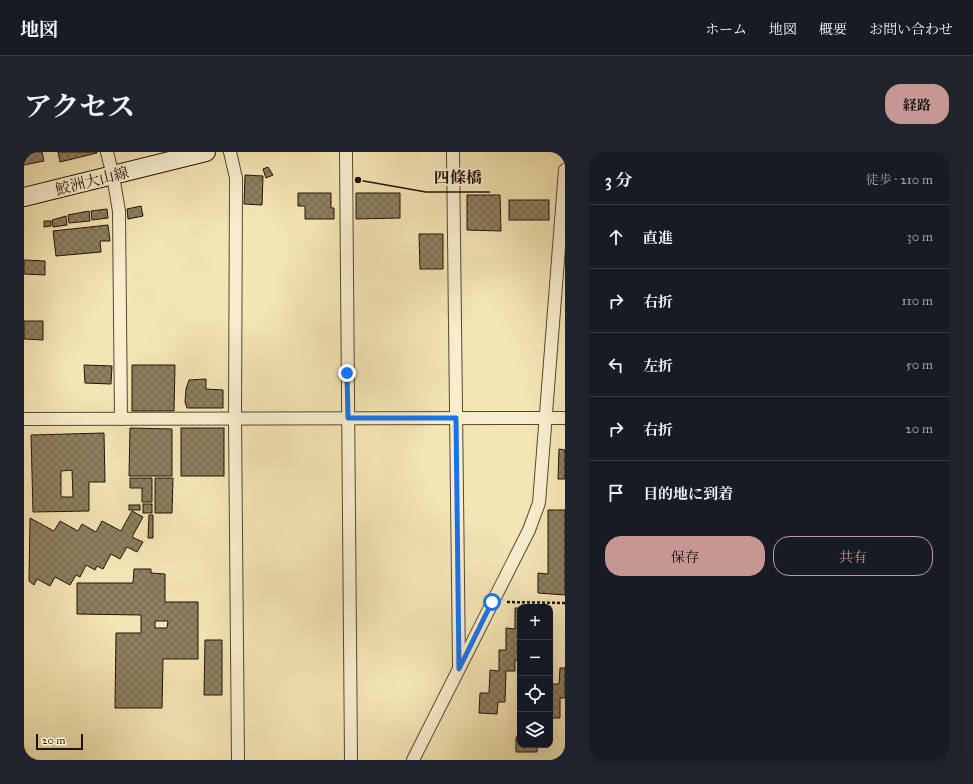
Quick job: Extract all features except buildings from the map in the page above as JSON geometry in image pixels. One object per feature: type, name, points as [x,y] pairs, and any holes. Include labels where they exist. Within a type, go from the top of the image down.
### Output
[{"type":"main road","name":"鮫洲大山線","points":[[24,197],[206,152]]},
{"type":"street","points":[[106,152],[113,176],[118,212],[121,419]]},
{"type":"street","points":[[230,152],[236,178],[235,418],[238,760]]},
{"type":"street","points":[[346,152],[351,760]]},
{"type":"street","points":[[453,152],[459,669]]},
{"type":"street","points":[[412,760],[529,530],[539,503],[545,418],[560,288],[565,170]]},
{"type":"street","points":[[24,419],[565,418]]},
{"type":"path","points":[[492,602],[565,603]]},
{"type":"place","name":"四條橋","points":[[358,180]]},
{"type":"route","points":[[347,373],[348,418],[456,418],[459,669],[492,602]]}]
